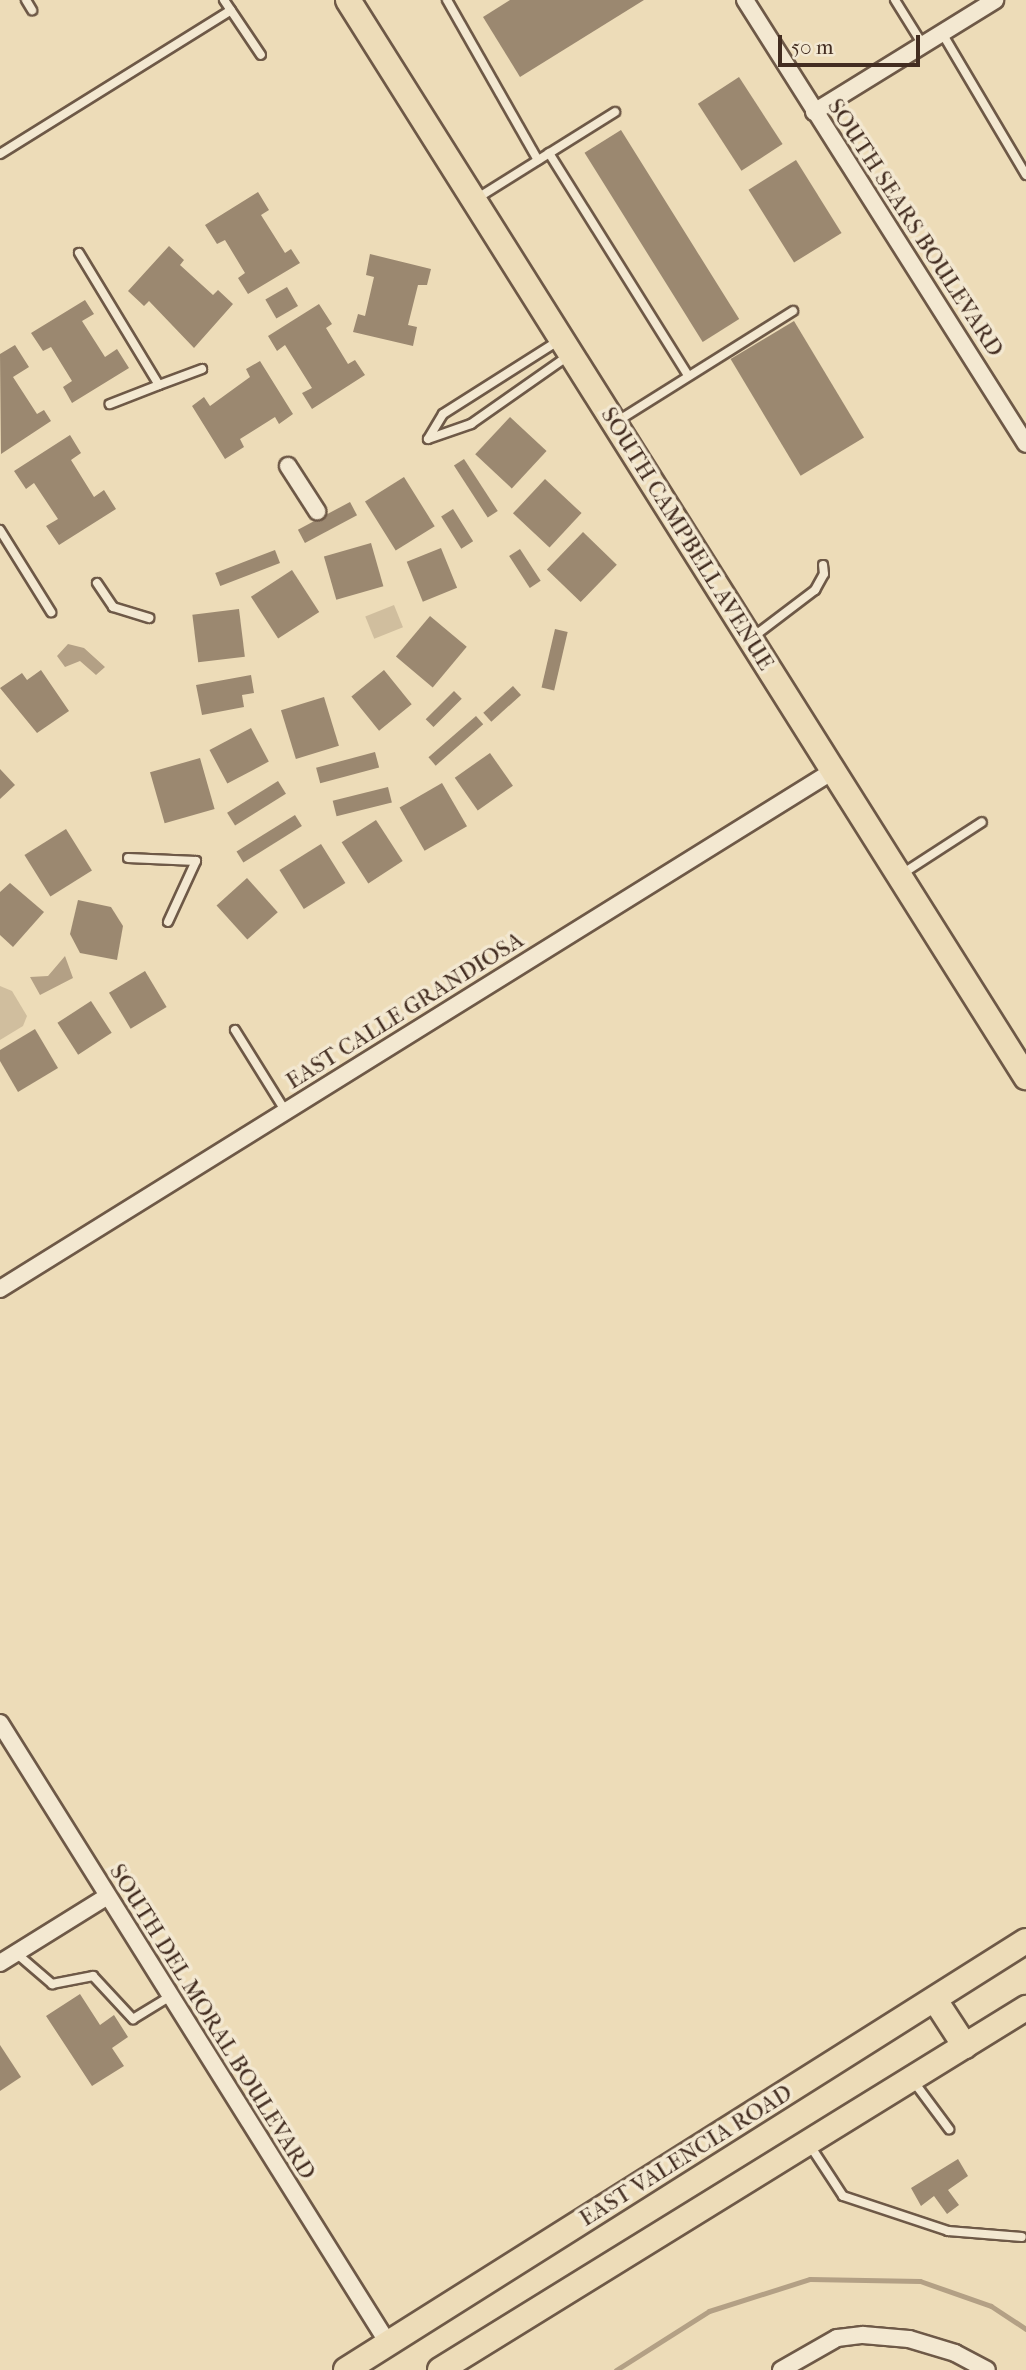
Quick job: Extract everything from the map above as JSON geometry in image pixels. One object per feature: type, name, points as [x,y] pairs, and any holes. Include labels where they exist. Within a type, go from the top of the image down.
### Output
[{"type":"main road","name":"SOUTH CAMPBELL AVENUE","points":[[348,0],[476,199],[614,424],[1026,1077]]},
{"type":"main road","name":"EAST VALENCIA ROAD","points":[[346,2370],[1026,1941]]},
{"type":"main road","points":[[935,2000],[965,2046]]},
{"type":"main road","points":[[440,2370],[1026,2008]]},
{"type":"street","name":"SOUTH SEARS BOULEVARD","points":[[745,0],[1026,444]]},
{"type":"street","points":[[814,112],[995,0]]},
{"type":"street","points":[[288,466],[317,511]]},
{"type":"street","name":"EAST CALLE GRANDIOSA","points":[[0,1289],[833,771]]},
{"type":"street","name":"SOUTH DEL MORAL BOULEVARD","points":[[0,1723],[106,1897],[388,2343]]},
{"type":"street","points":[[0,1963],[106,1897]]},
{"type":"street","points":[[781,2370],[837,2338],[863,2335],[909,2339],[955,2353],[988,2370]]},
{"type":"lane","points":[[26,0],[32,10]]},
{"type":"lane","points":[[224,0],[261,55]]},
{"type":"lane","points":[[447,0],[538,160]]},
{"type":"lane","points":[[895,0],[923,45]]},
{"type":"lane","points":[[0,155],[231,10]]},
{"type":"lane","points":[[942,33],[1026,175]]},
{"type":"lane","points":[[476,199],[615,112]]},
{"type":"lane","points":[[549,153],[687,374]]},
{"type":"lane","points":[[79,253],[159,385]]},
{"type":"lane","points":[[614,424],[793,311]]},
{"type":"lane","points":[[566,347],[471,424],[428,439],[443,414],[566,347]]},
{"type":"lane","points":[[110,404],[202,369]]},
{"type":"lane","points":[[0,530],[51,612]]},
{"type":"lane","points":[[751,639],[815,590],[824,574],[823,565]]},
{"type":"lane","points":[[97,583],[113,607],[149,618]]},
{"type":"lane","points":[[899,876],[982,822]]},
{"type":"lane","points":[[128,858],[196,861],[168,922]]},
{"type":"lane","points":[[236,1030],[286,1112]]},
{"type":"lane","points":[[16,1953],[52,1984],[93,1976],[133,2018],[169,1997]]},
{"type":"lane","points":[[913,2079],[949,2129]]},
{"type":"lane","points":[[809,2144],[843,2196],[948,2231],[1023,2237]]},
{"type":"shaded area","points":[[394,605],[403,627],[374,639],[365,617]]},
{"type":"shaded area","points":[[68,644],[84,648],[105,667],[96,675],[80,661],[65,667],[57,656]]},
{"type":"shaded area","points":[[65,956],[73,978],[40,995],[30,977],[48,976]]},
{"type":"shaded area","points":[[0,986],[12,991],[27,1016],[23,1026],[0,1040]]},
{"type":"building","points":[[510,0],[644,0],[520,77],[483,17]]},
{"type":"building","points":[[739,77],[783,144],[741,171],[698,104]]},
{"type":"building","points":[[621,130],[739,319],[703,342],[585,153]]},
{"type":"building","points":[[796,160],[842,233],[794,263],[749,190]]},
{"type":"building","points":[[258,192],[269,210],[261,215],[285,253],[291,249],[300,263],[248,294],[238,278],[245,273],[225,240],[217,244],[205,225]]},
{"type":"building","points":[[169,246],[184,260],[180,265],[213,295],[218,290],[233,304],[194,348],[149,301],[144,306],[128,291]]},
{"type":"building","points":[[370,254],[431,269],[427,285],[418,285],[408,325],[417,327],[413,346],[353,332],[358,314],[365,316],[374,277],[366,275]]},
{"type":"building","points":[[287,287],[298,306],[276,319],[265,300]]},
{"type":"building","points":[[85,300],[94,314],[82,321],[105,357],[117,349],[129,368],[72,403],[63,387],[72,381],[51,347],[43,351],[31,333]]},
{"type":"building","points":[[319,304],[332,324],[326,328],[348,364],[355,360],[365,375],[312,409],[302,393],[312,388],[285,345],[277,351],[268,336]]},
{"type":"building","points":[[794,321],[864,438],[801,476],[731,359]]},
{"type":"building","points":[[15,345],[29,367],[13,377],[37,414],[44,410],[51,421],[1,454],[0,354]]},
{"type":"building","points":[[260,361],[293,414],[279,424],[275,417],[240,439],[244,447],[225,459],[192,406],[204,397],[210,406],[250,377],[246,369]]},
{"type":"building","points":[[510,417],[547,451],[512,488],[475,454]]},
{"type":"building","points":[[70,435],[81,453],[71,460],[94,497],[104,490],[116,509],[59,545],[46,526],[58,519],[34,483],[26,489],[14,471]]},
{"type":"building","points":[[464,459],[498,511],[488,518],[454,466]]},
{"type":"building","points":[[404,477],[435,526],[396,551],[365,501]]},
{"type":"building","points":[[545,479],[582,513],[550,547],[513,513]]},
{"type":"building","points":[[350,502],[357,515],[305,543],[298,530]]},
{"type":"building","points":[[453,509],[473,541],[461,549],[441,516]]},
{"type":"building","points":[[583,532],[617,565],[581,602],[547,569]]},
{"type":"building","points":[[371,543],[383,586],[336,600],[324,557]]},
{"type":"building","points":[[441,548],[457,588],[423,602],[407,562]]},
{"type":"building","points":[[520,549],[541,581],[530,588],[509,556]]},
{"type":"building","points":[[275,550],[280,563],[220,586],[215,573]]},
{"type":"building","points":[[292,570],[319,612],[278,639],[251,597]]},
{"type":"building","points":[[239,609],[245,657],[198,662],[192,615]]},
{"type":"building","points":[[430,616],[467,647],[433,687],[396,657]]},
{"type":"building","points":[[555,629],[568,632],[554,690],[542,687]]},
{"type":"building","points":[[41,670],[69,711],[37,733],[0,688],[22,673],[27,680]]},
{"type":"building","points":[[384,670],[412,704],[379,731],[351,696]]},
{"type":"building","points":[[251,675],[254,693],[242,695],[244,707],[202,715],[196,685]]},
{"type":"building","points":[[513,686],[521,695],[491,722],[483,713]]},
{"type":"building","points":[[454,691],[462,699],[433,727],[426,719]]},
{"type":"building","points":[[324,697],[339,746],[296,759],[281,710]]},
{"type":"building","points":[[476,716],[483,724],[436,766],[428,757]]},
{"type":"building","points":[[251,728],[269,762],[227,784],[210,750]]},
{"type":"building","points":[[375,752],[379,767],[320,783],[316,768]]},
{"type":"building","points":[[490,753],[513,786],[478,810],[455,778]]},
{"type":"building","points":[[200,758],[215,809],[165,823],[150,772]]},
{"type":"building","points":[[0,769],[15,785],[0,799]]},
{"type":"building","points":[[278,781],[286,794],[235,826],[227,813]]},
{"type":"building","points":[[442,783],[467,826],[425,851],[400,808]]},
{"type":"building","points":[[388,787],[392,803],[337,816],[333,801]]},
{"type":"building","points":[[295,815],[302,826],[243,863],[236,852]]},
{"type":"building","points":[[376,820],[403,861],[368,883],[342,842]]},
{"type":"building","points":[[66,829],[92,871],[50,897],[24,855]]},
{"type":"building","points":[[321,844],[345,883],[304,909],[279,870]]},
{"type":"building","points":[[247,878],[278,912],[247,940],[217,905]]},
{"type":"building","points":[[10,883],[44,912],[13,947],[0,935],[0,892]]},
{"type":"building","points":[[78,900],[111,907],[123,926],[117,960],[80,953],[70,934]]},
{"type":"building","points":[[145,971],[167,1007],[131,1029],[109,993]]},
{"type":"building","points":[[91,1001],[112,1033],[78,1055],[57,1023]]},
{"type":"building","points":[[35,1029],[58,1068],[18,1092],[0,1061],[0,1050]]},
{"type":"building","points":[[80,1994],[100,2025],[114,2015],[128,2037],[112,2048],[124,2066],[92,2086],[46,2016]]},
{"type":"building","points":[[0,2045],[21,2077],[0,2091]]},
{"type":"building","points":[[958,2159],[968,2176],[948,2190],[959,2205],[947,2214],[934,2196],[921,2206],[911,2188]]},
{"type":"waterway","points":[[616,2370],[709,2311],[810,2279],[920,2281],[991,2306],[1026,2329]]}]
